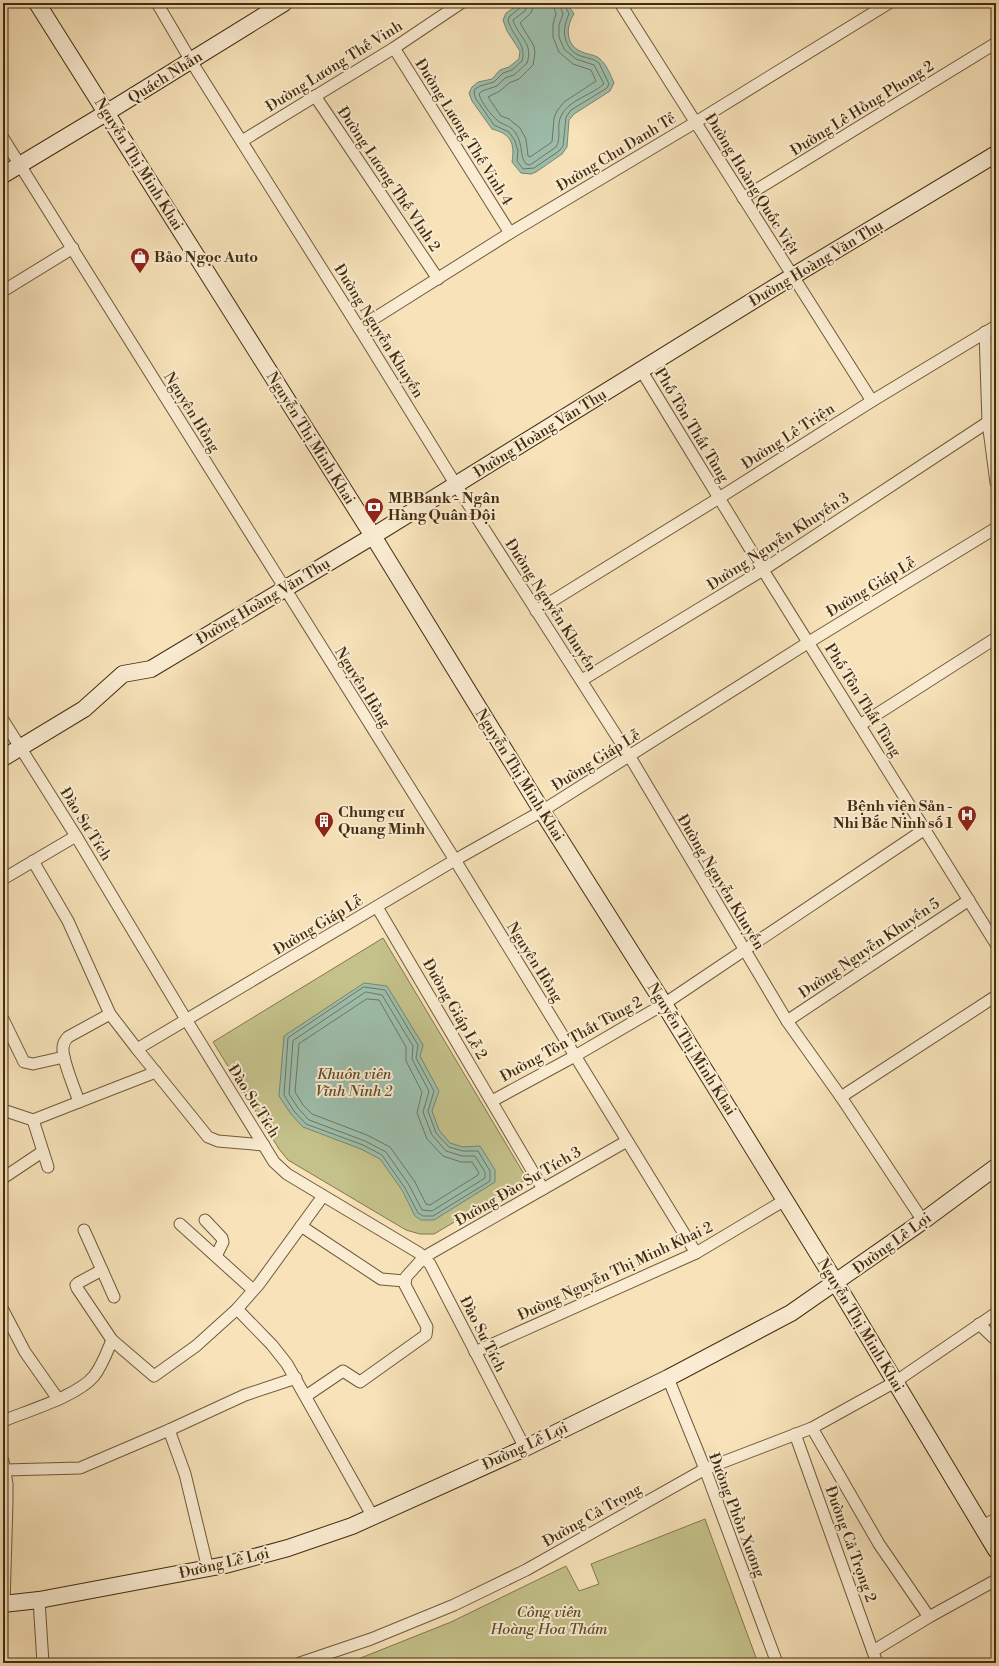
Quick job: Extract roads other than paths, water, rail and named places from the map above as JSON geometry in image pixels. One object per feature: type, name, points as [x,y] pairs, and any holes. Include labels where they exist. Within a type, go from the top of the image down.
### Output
[{"type":"main road","name":"Nguyễn Thị Minh Khai","points":[[37,3],[373,536],[542,811],[664,1004],[785,1200],[895,1382],[989,1522],[996,1550]]},
{"type":"main road","name":"Quách Nhẫn","points":[[3,175],[284,3]]},
{"type":"main road","name":"Đường Hoàng Văn Thụ","points":[[3,758],[84,709],[124,674],[151,669],[373,536],[793,276],[996,154]]},
{"type":"main road","name":"Đường Lê Lợi","points":[[4,1604],[39,1600],[208,1569],[288,1548],[345,1529],[373,1517],[525,1448],[668,1378],[791,1313],[923,1221],[996,1166]]},
{"type":"street","name":"Đường Nguyễn Khuyến","points":[[157,3],[191,61],[456,485],[630,757],[787,1021],[841,1097],[923,1221]]},
{"type":"street","name":"Đường Lương Thế Vinh","points":[[242,141],[394,48],[461,3]]},
{"type":"street","name":"Đường Hoàng Quốc Việt","points":[[620,3],[872,400]]},
{"type":"street","name":"Đường Chu Danh Tể","points":[[359,328],[510,233],[696,122],[889,3]]},
{"type":"street","name":"Đường Lê Hồng Phong 2","points":[[743,198],[996,44]]},
{"type":"street","name":"Đường Lương Thế Vinh 4","points":[[394,48],[510,233]]},
{"type":"street","name":"Đường Lương Thế VInh 2","points":[[315,96],[438,279]]},
{"type":"street","name":"Nguyên Hồng","points":[[3,138],[455,860],[696,1253]]},
{"type":"street","points":[[3,290],[73,248]]},
{"type":"street","name":"Đường Lê Triện","points":[[536,611],[719,498],[872,400],[996,326]]},
{"type":"street","points":[[985,332],[988,422],[996,483]]},
{"type":"street","name":"Phố Tôn Thất Tùng","points":[[641,370],[763,570],[996,944]]},
{"type":"street","name":"Đường Nguyễn Khuyến 3","points":[[582,680],[763,570],[988,422]]},
{"type":"street","name":"Đường Giáp Lễ","points":[[137,1049],[455,860],[542,811],[630,757],[809,642],[996,528]]},
{"type":"street","points":[[860,725],[996,638]]},
{"type":"street","name":"Đào Sư Tích","points":[[3,720],[76,836],[264,1145],[281,1170],[424,1257],[430,1264],[525,1448]]},
{"type":"street","name":"Đường Tôn Thất Tùng 2","points":[[492,1101],[575,1056],[664,1004],[925,829]]},
{"type":"street","points":[[3,879],[76,836]]},
{"type":"street","points":[[33,861],[68,921],[110,1014],[208,1137],[218,1141],[264,1145]]},
{"type":"street","name":"Đường Nguyễn Khuyến 5","points":[[787,1021],[969,900]]},
{"type":"street","name":"Đường Giáp Lễ 2","points":[[377,907],[544,1189]]},
{"type":"street","points":[[841,1097],[996,996]]},
{"type":"street","points":[[79,1102],[64,1057],[64,1042],[68,1036],[110,1014]]},
{"type":"street","points":[[3,1019],[24,1062],[33,1064],[64,1057]]},
{"type":"street","points":[[3,1110],[33,1120],[156,1072]]},
{"type":"street","points":[[33,1120],[48,1167]]},
{"type":"street","name":"Đường Đào Sư Tích 3","points":[[424,1257],[627,1141]]},
{"type":"street","points":[[3,1178],[42,1152]]},
{"type":"street","points":[[102,1270],[76,1284],[77,1288],[112,1340],[154,1376],[196,1346],[237,1309],[254,1290],[323,1196]]},
{"type":"street","name":"Đường Nguyễn Thị Minh Khai 2","points":[[475,1352],[696,1253],[785,1200]]},
{"type":"street","points":[[205,1220],[222,1238],[223,1242],[216,1256]]},
{"type":"street","points":[[180,1224],[254,1290]]},
{"type":"street","points":[[301,1226],[381,1279],[405,1281]]},
{"type":"street","points":[[84,1230],[114,1297]]},
{"type":"street","points":[[405,1281],[424,1257]]},
{"type":"street","points":[[306,1396],[344,1371],[360,1382],[426,1335],[427,1327],[407,1289],[405,1281]]},
{"type":"street","points":[[237,1309],[279,1352],[296,1378],[373,1517]]},
{"type":"street","points":[[3,1310],[25,1352],[58,1399]]},
{"type":"street","name":"Đường Cả Trọng","points":[[300,1663],[371,1639],[424,1618],[488,1589],[526,1570],[705,1469],[812,1428],[895,1382],[996,1313]]},
{"type":"street","points":[[979,1324],[996,1340]]},
{"type":"street","points":[[3,1421],[58,1399],[81,1387],[93,1377],[112,1340]]},
{"type":"street","points":[[4,1604],[7,1484],[4,1466],[80,1468],[169,1430],[245,1395],[296,1378]]},
{"type":"street","name":"Đường Phồn Xương","points":[[668,1378],[705,1469],[777,1663]]},
{"type":"street","points":[[812,1428],[879,1544],[929,1617]]},
{"type":"street","points":[[169,1430],[185,1474],[208,1569]]},
{"type":"street","name":"Đường Cả Trọng 2","points":[[795,1434],[877,1663]]},
{"type":"street","points":[[873,1651],[929,1617],[996,1580]]},
{"type":"street","points":[[39,1600],[44,1663]]},
{"type":"water","points":[[521,3],[567,3],[574,14],[568,29],[569,39],[575,48],[600,59],[607,67],[614,83],[610,91],[574,114],[569,120],[567,147],[562,154],[531,174],[521,173],[512,162],[513,150],[510,140],[504,134],[492,129],[472,101],[469,93],[472,87],[478,82],[492,79],[500,70],[509,67],[519,59],[520,51],[507,31],[503,20],[506,13]]},
{"type":"water","points":[[364,983],[387,986],[423,1045],[420,1056],[439,1091],[432,1111],[439,1130],[450,1143],[463,1147],[480,1146],[495,1170],[495,1182],[434,1220],[421,1220],[415,1216],[402,1190],[380,1159],[361,1149],[303,1127],[291,1114],[279,1096],[284,1036]]},
{"type":"place","name":"Bảo Ngọc Auto","points":[[140,274]]},
{"type":"place","name":"MBBank - Ngân Hàng Quân Đội","points":[[374,524]]},
{"type":"place","name":"Bệnh viện Sản - Nhi Bắc Ninh số 1","points":[[967,832]]},
{"type":"place","name":"Chung cư Quang Minh","points":[[324,838]]},
{"type":"park label","name":"Khuôn viên Vĩnh Ninh 2","points":[[354,1082]]},
{"type":"park label","name":"Công viên Hoàng Hoa Thám","points":[[549,1620]]}]
